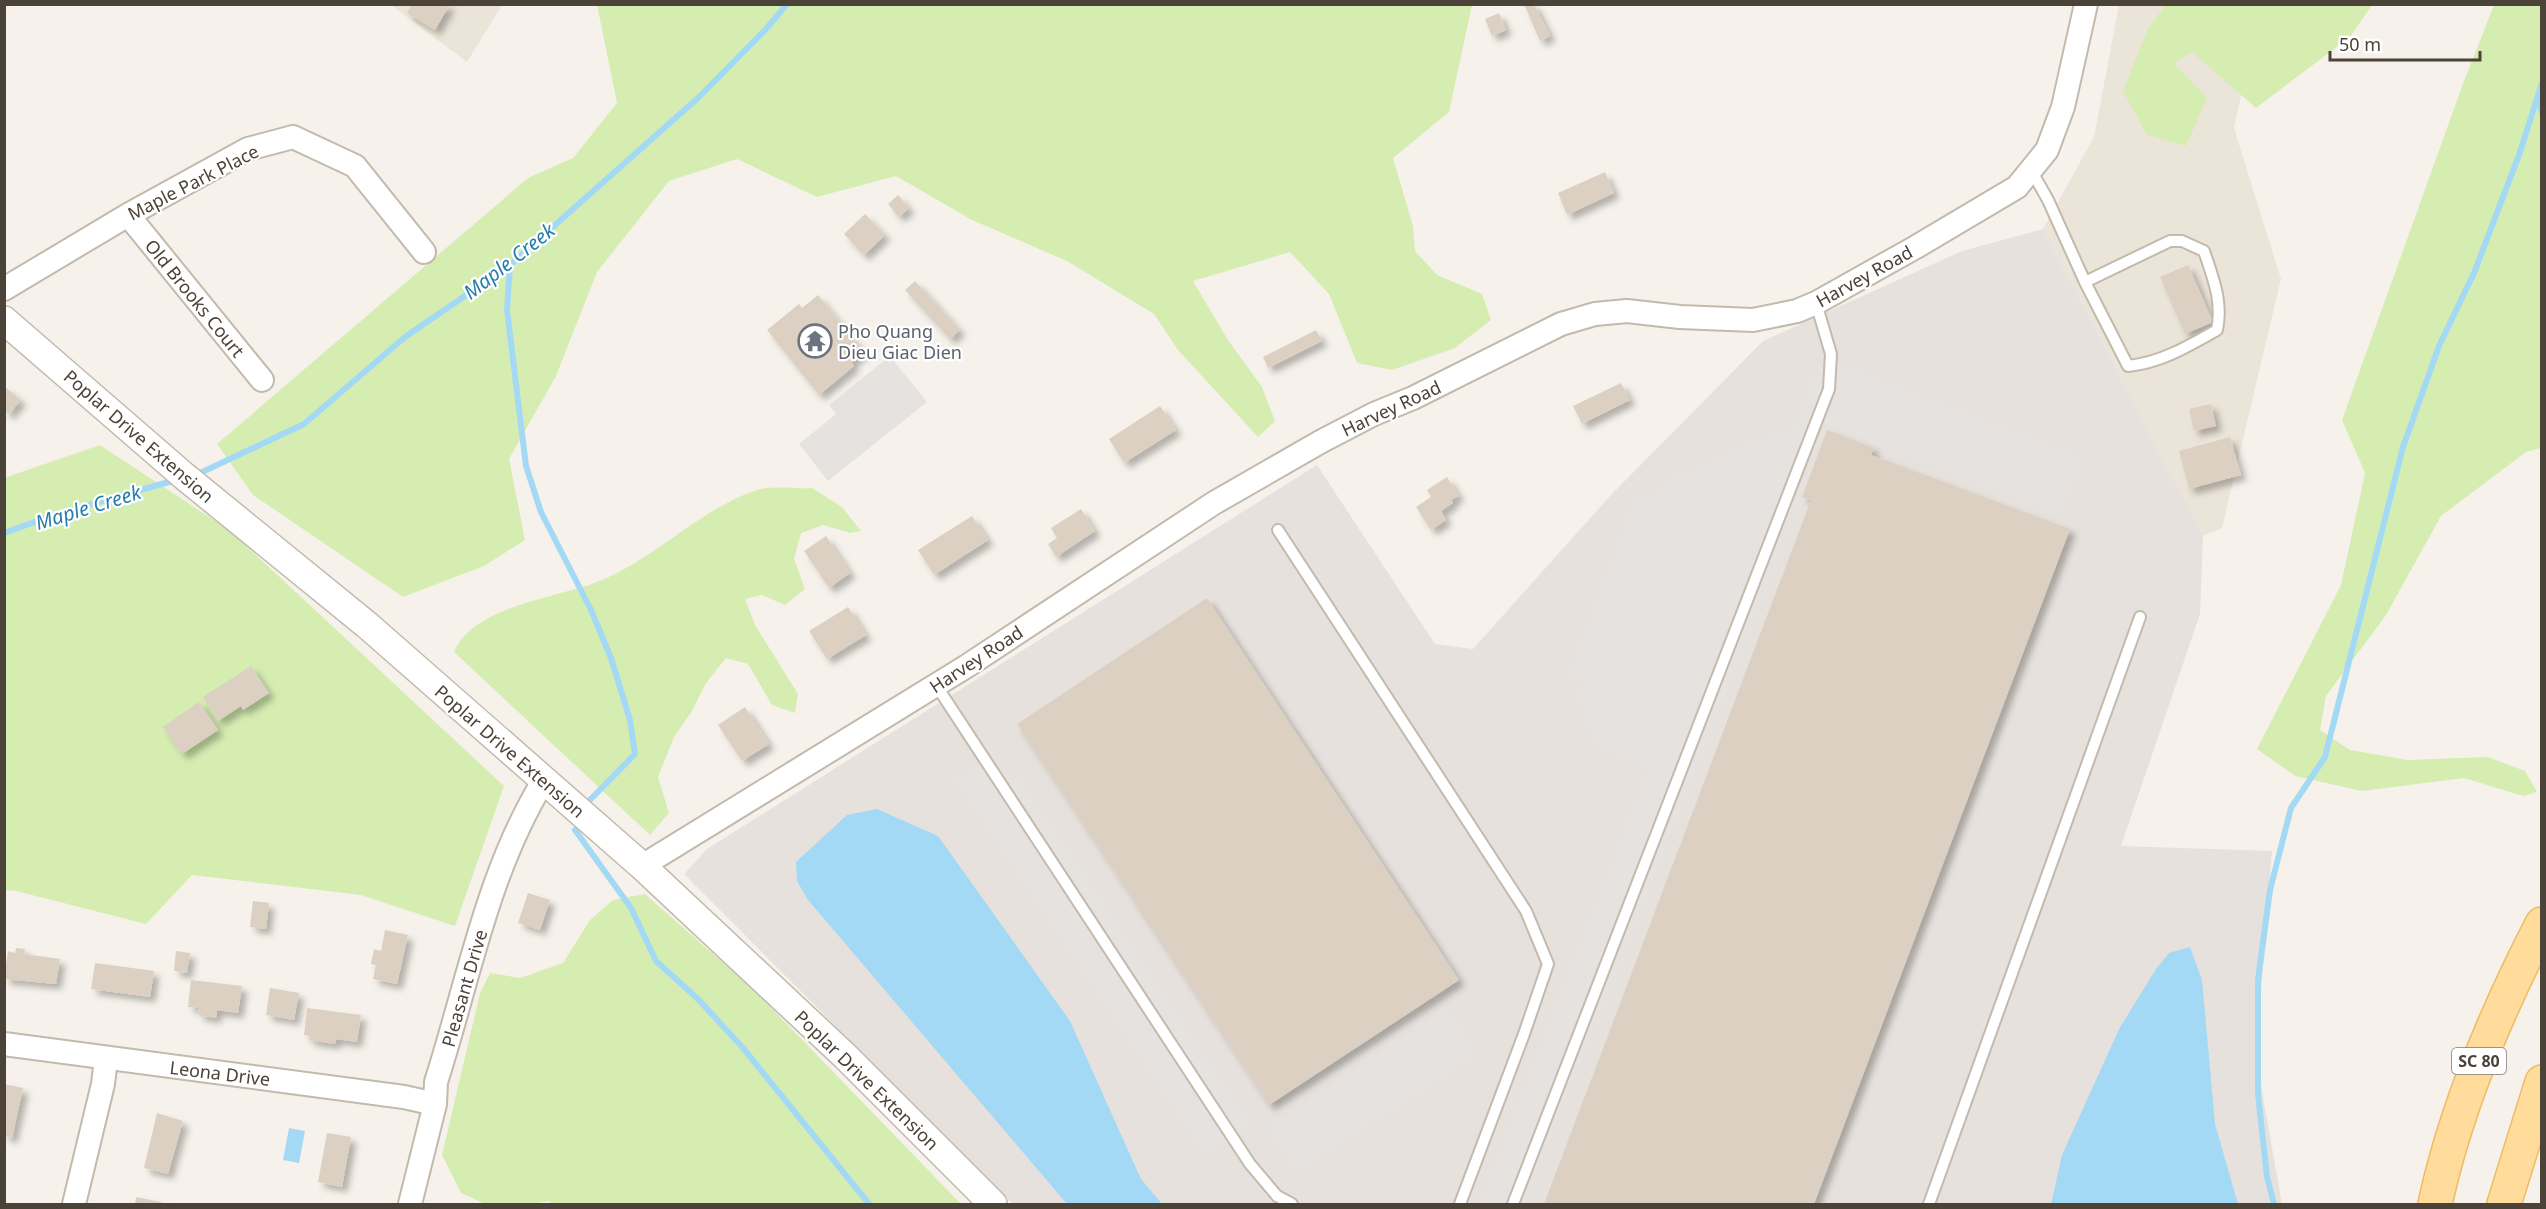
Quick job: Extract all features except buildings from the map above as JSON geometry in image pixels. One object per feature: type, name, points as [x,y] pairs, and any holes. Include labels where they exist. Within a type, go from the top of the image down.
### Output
[{"type":"main road","name":"SC 80","points":[[2435,1204],[2444,1161],[2487,1040],[2541,924]]},
{"type":"main road","points":[[2504,1204],[2541,1082]]},
{"type":"street","name":"Harvey Road","points":[[642,866],[936,685],[1214,503],[1374,414],[1413,399],[1561,324],[1594,314],[1627,311],[1680,317],[1754,320],[1797,311],[1816,303],[1916,248],[2017,187],[2046,150],[2063,107],[2086,4]]},
{"type":"street","name":"Maple Park Place","points":[[4,289],[128,215],[248,149],[293,137],[355,166],[424,252]]},
{"type":"street","name":"Old Brooks Court","points":[[128,215],[262,380]]},
{"type":"street","name":"Poplar Drive Extension","points":[[4,320],[184,476],[375,632],[642,866],[845,1056],[993,1204]]},
{"type":"street","name":"Pleasant Drive","points":[[410,1204],[435,1104],[436,1082],[490,895],[517,826],[544,780]]},
{"type":"street","name":"Leona Drive","points":[[4,1044],[404,1097],[435,1104]]},
{"type":"street","points":[[74,1204],[103,1084],[106,1059]]},
{"type":"lane","points":[[2030,170],[2048,200],[2085,282],[2128,366],[2149,363],[2191,345],[2217,330],[2220,313],[2216,285],[2204,251],[2192,244],[2170,241],[2085,282]]},
{"type":"lane","points":[[1513,1204],[1829,389],[1831,354],[1816,303]]},
{"type":"lane","points":[[1278,530],[1526,911],[1548,964],[1460,1204]]},
{"type":"lane","points":[[1929,1204],[2140,617]]},
{"type":"lane","points":[[936,685],[1250,1164],[1277,1196],[1292,1204]]},
{"type":"shaded area","points":[[391,5],[502,5],[467,62]]},
{"type":"shaded area","points":[[2119,5],[2261,5],[2234,128],[2281,279],[2222,528],[2203,536],[2043,229],[2094,137]]},
{"type":"shaded area","points":[[2043,229],[2203,536],[2200,614],[2121,846],[2272,851],[2256,1057],[2282,1204],[1013,1204],[684,874],[707,849],[1317,465],[1435,644],[1473,649],[1610,496],[1763,341],[1962,251]]},
{"type":"shaded area","points":[[890,356],[927,402],[828,481],[799,444],[836,414],[829,405]]},
{"type":"shaded area","points":[[1817,365],[1858,372],[2083,458],[2060,515],[1821,424],[1792,496],[1802,501],[1525,1204],[1479,1204],[1649,768],[1603,748],[1591,733],[1582,709],[1578,694],[1583,681],[1568,676],[1638,491],[1653,498],[1664,482],[1770,435],[1787,433],[1797,425]]},
{"type":"shaded area","points":[[995,753],[1013,780],[1017,777],[1251,1124],[1206,1154],[954,780]]},
{"type":"shaded area","points":[[1447,1009],[1477,1055],[1296,1172],[1266,1126]]},
{"type":"green space","points":[[2166,4],[2372,5],[2350,37],[2256,108],[2192,52],[2174,63],[2207,98],[2186,146],[2147,135],[2123,91],[2147,31]]},
{"type":"green space","points":[[597,5],[1472,5],[1449,112],[1393,158],[1413,226],[1415,251],[1437,275],[1482,294],[1491,320],[1455,348],[1392,370],[1357,363],[1329,294],[1290,252],[1193,281],[1228,340],[1262,387],[1275,421],[1258,437],[1178,350],[1154,314],[1067,261],[972,220],[896,176],[817,197],[737,159],[669,181],[597,272],[556,376],[509,459],[525,540],[484,566],[403,597],[253,495],[217,444],[528,178],[573,158],[617,103]]},
{"type":"green space","points":[[2494,5],[2541,5],[2541,448],[2526,452],[2441,516],[2386,615],[2326,696],[2320,730],[2350,750],[2408,760],[2488,757],[2525,771],[2537,792],[2523,796],[2464,778],[2362,791],[2295,776],[2257,749],[2341,585],[2365,473],[2342,420],[2464,81]]},
{"type":"green space","points":[[100,445],[229,530],[504,786],[455,926],[361,895],[192,875],[146,924],[5,890],[4,478]]},
{"type":"green space","points":[[777,487],[812,488],[842,507],[861,531],[850,533],[823,525],[801,533],[794,559],[805,589],[785,605],[762,595],[745,599],[755,625],[798,694],[795,713],[772,705],[748,664],[726,658],[706,683],[692,711],[674,737],[658,777],[669,813],[650,835],[454,652],[464,636],[479,623],[519,605],[602,580],[641,559],[736,498],[757,490]]},
{"type":"green space","points":[[645,894],[755,991],[961,1204],[551,1204],[550,1201],[530,1204],[485,1204],[461,1193],[442,1155],[480,993],[490,973],[520,978],[563,963],[590,920],[613,900]]},
{"type":"water","points":[[877,809],[938,836],[1070,1021],[1141,1179],[1162,1204],[1067,1204],[808,900],[797,881],[796,862],[847,815]]},
{"type":"water","points":[[2190,947],[2202,980],[2215,1124],[2238,1204],[2051,1204],[2062,1155],[2119,1029],[2156,969],[2169,953]]},
{"type":"water","points":[[289,1128],[305,1131],[299,1163],[283,1160]]},
{"type":"waterway","name":"Maple Creek","points":[[198,474],[304,424],[405,337],[510,265],[699,97],[767,28],[787,4]]},
{"type":"waterway","points":[[2274,1204],[2267,1177],[2258,1094],[2258,980],[2270,890],[2291,808],[2325,757],[2403,447],[2439,346],[2474,273],[2519,155],[2542,83]]},
{"type":"waterway","points":[[2538,97],[2542,113]]},
{"type":"waterway","points":[[510,265],[507,310],[526,466],[541,512],[591,610],[611,658],[630,720],[635,754],[586,804]]},
{"type":"waterway","name":"Maple Creek","points":[[4,533],[54,515],[172,481]]},
{"type":"waterway","points":[[575,830],[631,908],[656,961],[699,1000],[743,1048],[869,1204]]},
{"type":"place","name":"Pho Quang Dieu Giac Dien","points":[[815,341]]}]
